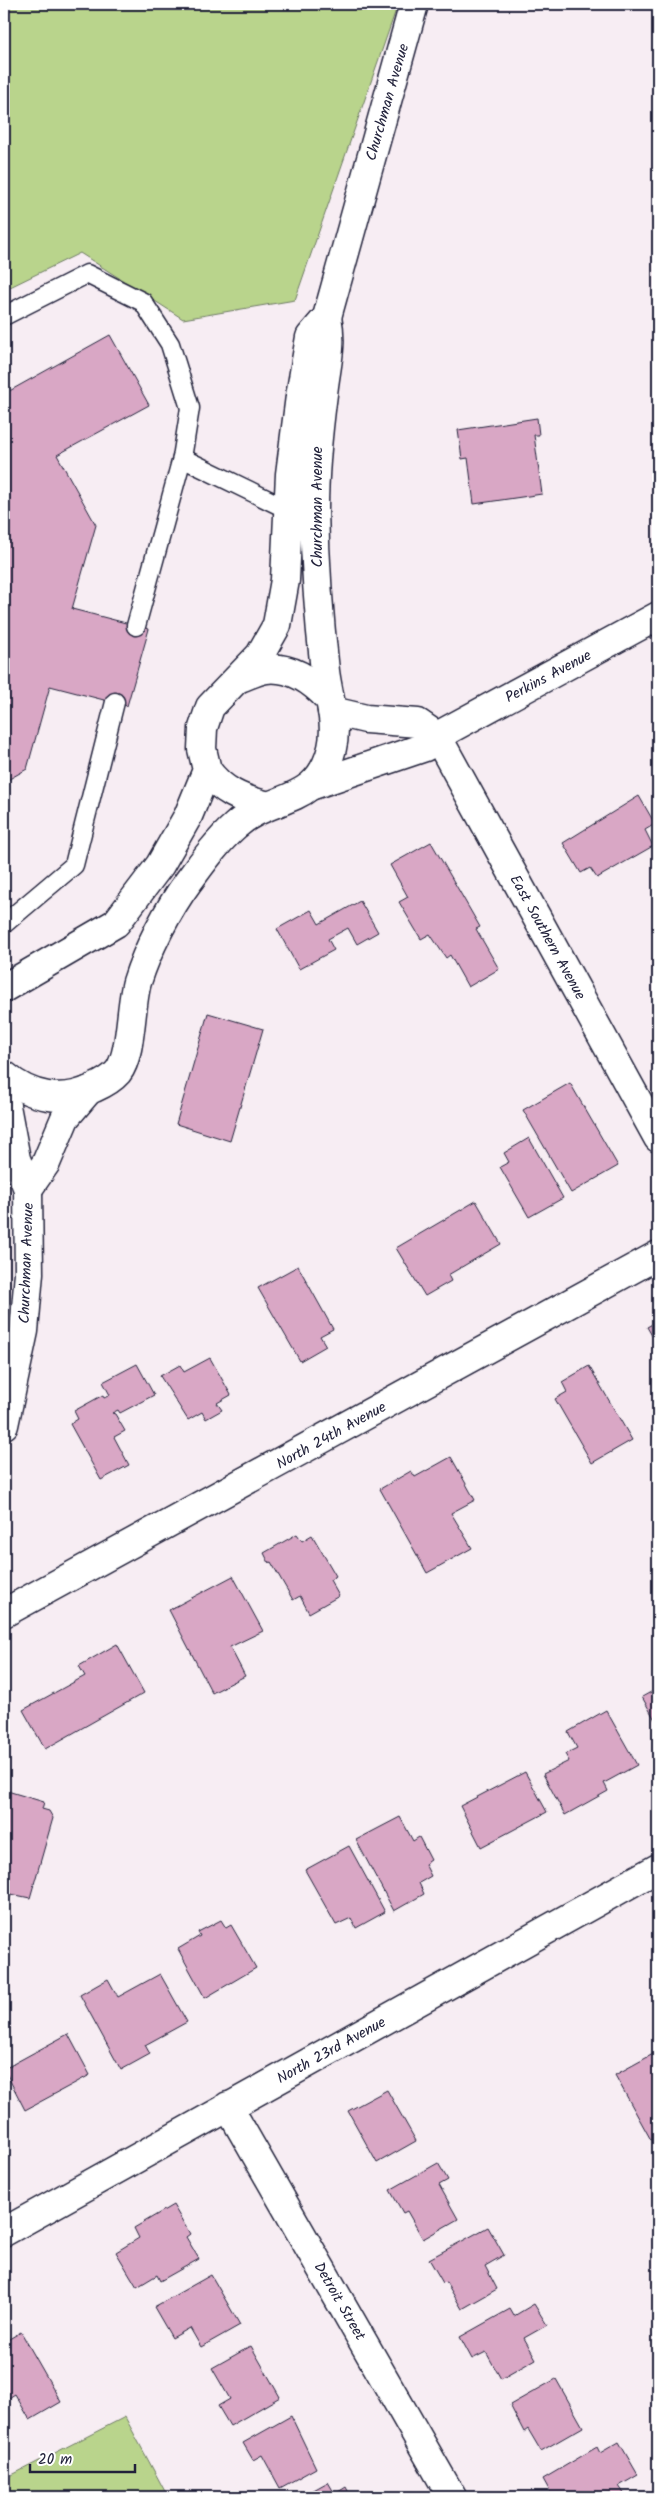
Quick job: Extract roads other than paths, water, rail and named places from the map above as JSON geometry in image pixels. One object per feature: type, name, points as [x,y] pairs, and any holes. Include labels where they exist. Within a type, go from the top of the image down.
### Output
[{"type":"street","name":"Churchman Avenue","points":[[207,770],[202,750],[203,735],[210,707],[240,678],[260,655],[277,625],[285,580],[290,474],[310,337],[327,316],[412,11]]},
{"type":"street","name":"Churchman Avenue","points":[[4,1075],[22,1089],[40,1095],[59,1098],[88,1091],[107,1082],[118,1072],[125,1058],[137,982],[161,926],[185,886],[235,826],[265,805],[283,802],[313,785],[324,770],[332,748],[335,730],[330,704],[317,580],[314,510],[316,452],[331,338],[327,316]]},
{"type":"street","name":"Perkins Avenue","points":[[313,785],[425,747],[437,736],[658,616]]},
{"type":"street","name":"Churchman Avenue","points":[[240,678],[266,669],[287,670],[307,679],[330,704]]},
{"type":"street","points":[[330,704],[366,719],[418,723],[437,736]]},
{"type":"street","name":"East Southern Avenue","points":[[437,736],[658,1138]]},
{"type":"street","points":[[207,770],[217,784],[232,794],[265,805]]},
{"type":"street","points":[[4,988],[116,923],[160,865],[188,816],[207,770]]},
{"type":"street","name":"Churchman Avenue","points":[[28,1189],[46,1163],[65,1118],[88,1091]]},
{"type":"street","name":"Churchman Avenue","points":[[4,1095],[16,1159],[28,1189],[29,1273],[24,1331],[4,1425]]},
{"type":"street","name":"North 24th Avenue","points":[[4,1612],[658,1255]]},
{"type":"street","name":"North 23rd Avenue","points":[[4,2232],[658,1868]]},
{"type":"street","name":"Detroit Street","points":[[228,2106],[452,2497]]},
{"type":"lane","points":[[4,316],[87,274],[143,302],[170,344],[190,408],[182,458],[136,626]]},
{"type":"lane","points":[[182,458],[289,510]]},
{"type":"lane","points":[[4,924],[74,866],[115,702]]}]
